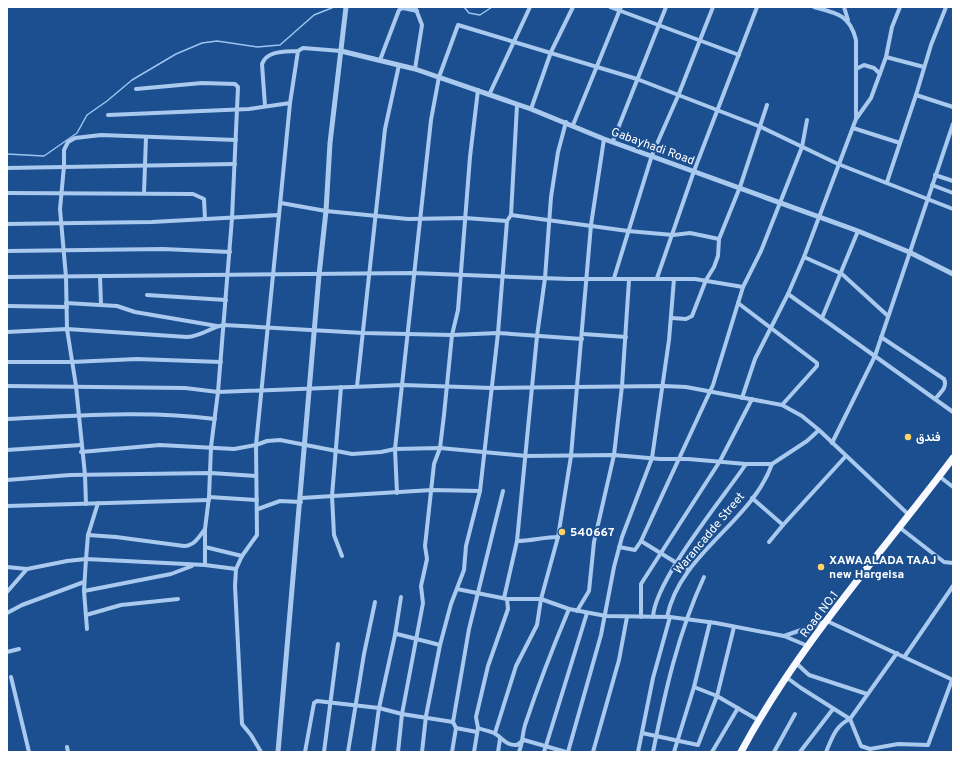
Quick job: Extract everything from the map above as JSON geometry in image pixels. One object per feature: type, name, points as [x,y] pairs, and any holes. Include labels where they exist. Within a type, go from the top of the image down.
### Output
[{"type":"highway","name":"Road NO.1","points":[[741,752],[758,720],[808,646],[953,458]]},
{"type":"street","points":[[278,752],[301,500],[304,444],[314,330],[326,211],[330,143],[346,7]]},
{"type":"street","points":[[489,94],[530,7]]},
{"type":"street","points":[[531,109],[551,52],[573,7]]},
{"type":"street","points":[[610,7],[620,8],[658,25],[739,55]]},
{"type":"street","points":[[613,141],[666,7]]},
{"type":"street","points":[[614,278],[652,155],[678,96],[713,7]]},
{"type":"street","points":[[657,278],[694,171],[719,111],[757,7]]},
{"type":"street","points":[[814,7],[832,11],[848,21]]},
{"type":"street","points":[[742,398],[755,359],[788,294],[804,257],[856,119],[856,40],[854,30],[848,21],[844,7]]},
{"type":"street","points":[[856,119],[872,98],[886,57],[892,27],[900,7]]},
{"type":"street","points":[[887,182],[924,67],[946,7]]},
{"type":"street","points":[[380,60],[399,10],[403,8],[416,9],[422,25],[415,69]]},
{"type":"street","points":[[573,125],[620,8]]},
{"type":"street","points":[[397,493],[395,449],[403,385],[406,334],[431,120],[439,76],[458,25],[637,79],[761,127],[838,164],[953,208]]},
{"type":"street","points":[[265,106],[262,64],[264,58],[269,54],[298,51],[303,48],[341,51]]},
{"type":"street","points":[[261,752],[251,735],[242,724],[236,569],[242,556],[256,538],[258,509],[256,445],[269,327],[272,275],[281,203],[290,103],[298,51]]},
{"type":"street","name":"Gabayhadi Road","points":[[341,51],[439,76],[531,109],[566,122],[604,139],[652,155],[858,231],[909,252],[953,274]]},
{"type":"street","points":[[886,57],[924,67]]},
{"type":"street","points":[[357,386],[368,273],[385,129],[399,65]]},
{"type":"street","points":[[856,69],[864,65],[869,66],[880,74]]},
{"type":"street","points":[[136,89],[202,83],[235,84],[238,87],[230,252],[212,447],[205,565]]},
{"type":"street","points":[[398,752],[402,714],[423,603],[421,586],[427,559],[425,546],[434,464],[440,448],[452,335],[458,310],[462,275],[465,218],[478,90]]},
{"type":"street","points":[[916,95],[953,107]]},
{"type":"street","points":[[108,115],[187,113],[290,103]]},
{"type":"street","points":[[422,752],[426,716],[440,645],[464,570],[466,542],[480,491],[498,332],[507,221],[511,215],[518,105]]},
{"type":"street","points":[[672,318],[686,319],[692,316],[706,280],[716,261],[719,239],[740,188],[767,105]]},
{"type":"street","points":[[619,547],[635,550],[641,541],[710,392],[743,287],[761,251],[802,147],[807,120]]},
{"type":"street","points":[[474,752],[477,730],[476,717],[488,666],[508,609],[506,599],[517,541],[554,180],[566,122]]},
{"type":"street","points":[[832,443],[875,356],[953,124]]},
{"type":"street","points":[[853,128],[900,143]]},
{"type":"street","points":[[86,504],[85,476],[76,386],[67,329],[66,277],[60,193],[64,166],[64,150],[68,142],[75,138],[101,135],[236,140]]},
{"type":"street","points":[[144,193],[146,137]]},
{"type":"street","points":[[495,733],[516,666],[537,625],[541,599],[558,537],[571,456],[592,225],[604,139]]},
{"type":"street","points":[[948,142],[953,144]]},
{"type":"street","points":[[7,168],[235,164]]},
{"type":"street","points":[[935,175],[953,181]]},
{"type":"street","points":[[932,185],[953,193]]},
{"type":"street","points":[[7,193],[192,194],[202,197],[205,202],[205,219]]},
{"type":"street","points":[[281,203],[326,211],[375,216],[420,219],[465,218],[507,221]]},
{"type":"street","points":[[7,224],[205,219],[279,215]]},
{"type":"street","points":[[511,215],[628,231],[673,235],[690,233],[719,239]]},
{"type":"street","points":[[822,318],[842,274],[858,231]]},
{"type":"street","points":[[7,251],[163,249],[230,252]]},
{"type":"street","points":[[804,257],[842,274],[888,316]]},
{"type":"street","points":[[7,277],[413,273],[502,277],[588,279],[614,278],[629,280],[657,278],[706,280],[743,287]]},
{"type":"street","points":[[100,276],[101,305]]},
{"type":"street","points":[[456,728],[495,733],[506,743],[514,745],[524,740],[567,752],[590,678],[606,616],[619,547],[627,521],[652,458],[664,386],[672,318],[674,279]]},
{"type":"street","points":[[577,611],[589,591],[594,542],[614,455],[622,386],[629,280]]},
{"type":"street","points":[[788,294],[953,412]]},
{"type":"street","points":[[147,295],[226,300]]},
{"type":"street","points":[[738,304],[818,365],[782,405]]},
{"type":"street","points":[[7,306],[117,306],[135,312],[217,326],[269,327],[363,333],[452,335],[498,332],[538,336],[626,337]]},
{"type":"street","points":[[7,332],[67,329],[187,337],[204,334],[217,326]]},
{"type":"street","points":[[881,337],[944,379],[945,388],[935,399]]},
{"type":"street","points":[[7,362],[72,362],[137,359],[221,362]]},
{"type":"street","points":[[7,386],[185,388],[218,392],[403,385],[446,385],[492,388],[664,386],[710,392],[782,405],[802,416],[819,430],[845,457],[909,515]]},
{"type":"street","points":[[341,387],[332,496],[334,535],[342,556]]},
{"type":"street","points":[[641,617],[641,584],[720,461],[752,399]]},
{"type":"street","points":[[7,419],[130,414],[183,415],[215,419]]},
{"type":"street","points":[[82,452],[160,445],[234,449],[273,440],[304,444],[336,452],[367,454],[395,449],[440,448],[526,456],[614,455],[720,461],[746,464],[772,464],[807,441],[819,430]]},
{"type":"street","points":[[7,450],[81,445]]},
{"type":"street","points":[[769,542],[845,457]]},
{"type":"street","points":[[653,617],[657,599],[676,563],[746,464]]},
{"type":"street","name":"Warancadde Street","points":[[638,752],[653,678],[674,592],[688,570],[752,498],[765,481],[772,464]]},
{"type":"street","points":[[7,480],[85,476],[211,473],[256,476]]},
{"type":"street","points":[[939,476],[953,487]]},
{"type":"street","points":[[258,509],[280,501],[332,496],[432,490],[480,491]]},
{"type":"street","points":[[452,752],[456,728],[453,722],[468,629],[503,491]]},
{"type":"street","points":[[752,498],[783,525]]},
{"type":"street","points":[[7,506],[209,499],[257,500]]},
{"type":"street","points":[[88,629],[84,582],[88,535],[98,503]]},
{"type":"street","points":[[899,527],[944,562],[953,563]]},
{"type":"street","points":[[88,535],[188,546],[195,542],[206,529]]},
{"type":"street","points":[[517,541],[529,541],[545,537],[558,537]]},
{"type":"street","points":[[641,541],[688,570]]},
{"type":"street","points":[[205,548],[242,556]]},
{"type":"street","points":[[7,567],[28,569],[67,561],[86,559],[205,565],[236,569]]},
{"type":"street","points":[[84,591],[171,574],[194,565]]},
{"type":"street","points":[[7,592],[28,569]]},
{"type":"street","points":[[653,752],[669,672],[704,578]]},
{"type":"street","points":[[7,613],[22,605],[84,582]]},
{"type":"street","points":[[904,656],[953,586]]},
{"type":"street","points":[[457,589],[506,599],[541,599],[569,609],[606,616],[668,617],[710,622],[784,636],[808,646]]},
{"type":"street","points":[[373,752],[379,708],[395,635],[401,598]]},
{"type":"street","points":[[86,615],[132,603],[178,599]]},
{"type":"street","points":[[348,752],[355,704],[375,602]]},
{"type":"street","points":[[519,752],[524,740],[523,731],[533,701],[569,609]]},
{"type":"street","points":[[544,752],[587,613]]},
{"type":"street","points":[[593,752],[618,660],[627,617]]},
{"type":"street","points":[[784,636],[827,621],[953,680],[928,745],[898,744],[870,749],[861,746]]},
{"type":"street","points":[[674,752],[694,687],[710,622]]},
{"type":"street","points":[[642,733],[677,739],[696,746],[698,745],[717,696],[734,627]]},
{"type":"street","points":[[395,635],[397,634],[440,645]]},
{"type":"street","points":[[324,752],[329,701],[338,644]]},
{"type":"street","points":[[7,652],[19,649]]},
{"type":"street","points":[[826,752],[837,728],[850,719],[897,653]]},
{"type":"street","points":[[796,663],[809,675],[867,694]]},
{"type":"street","points":[[11,677],[29,752]]},
{"type":"street","points":[[786,677],[850,719],[861,746],[858,752]]},
{"type":"street","points":[[694,687],[717,696],[758,720]]},
{"type":"street","points":[[305,752],[314,703],[317,701],[355,704],[402,714],[426,716],[453,722]]},
{"type":"street","points":[[712,752],[738,708]]},
{"type":"street","points":[[800,752],[833,709]]},
{"type":"street","points":[[774,752],[795,714]]},
{"type":"street","points":[[498,752],[500,739]]},
{"type":"waterway","points":[[7,154],[44,156],[77,133],[87,115],[107,101],[132,80],[176,54],[202,43],[217,41],[257,47],[280,45],[314,15],[334,7]]},
{"type":"waterway","points":[[464,7],[469,13],[480,15],[492,7]]},
{"type":"place","name":"فندق","points":[[908,437]]},
{"type":"place","name":"540667","points":[[562,532]]},
{"type":"place","name":"XAWAALADA TAAJ new Hargeisa","points":[[821,567]]}]
